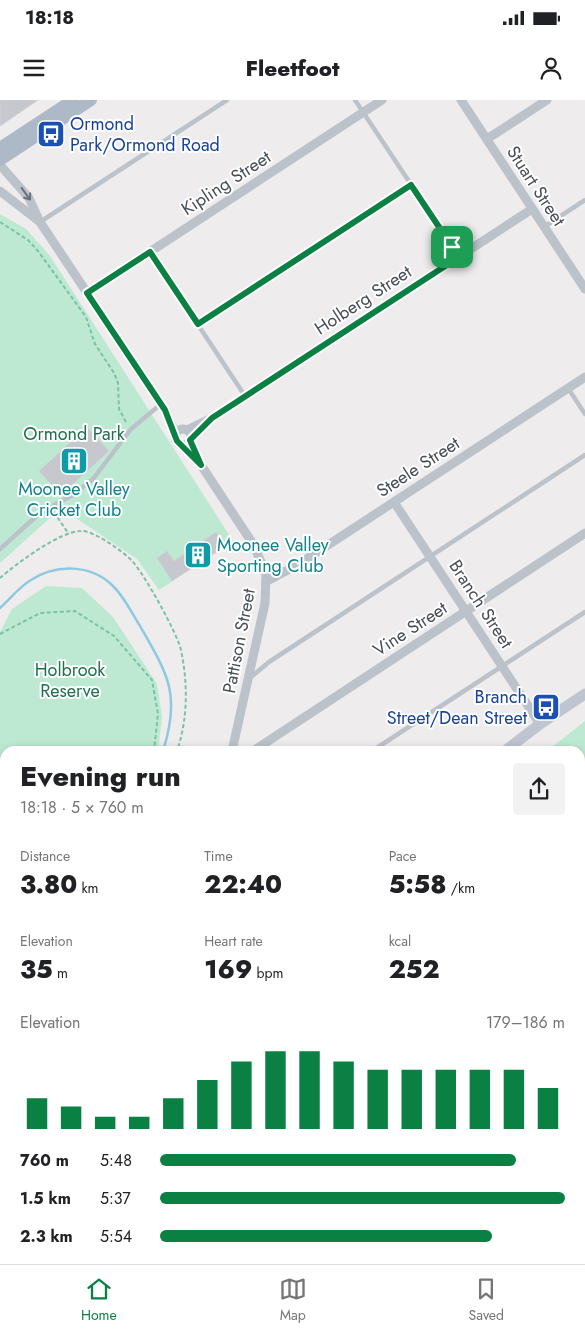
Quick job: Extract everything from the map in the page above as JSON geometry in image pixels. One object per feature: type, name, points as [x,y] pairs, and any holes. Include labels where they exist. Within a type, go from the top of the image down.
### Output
[{"type":"main road","points":[[0,148],[73,100]]},
{"type":"main road","points":[[0,160],[91,100]]},
{"type":"street","name":"Kipling Street","points":[[87,293],[382,100]]},
{"type":"street","name":"Stuart Street","points":[[461,100],[585,289]]},
{"type":"street","points":[[487,139],[547,100]]},
{"type":"street","name":"Pattison Street","points":[[0,165],[29,198],[40,222],[87,293],[163,407],[187,436],[201,465],[256,549],[263,564],[267,581],[264,603],[233,746]]},
{"type":"street","name":"Pattison Street","points":[[0,190],[40,222]]},
{"type":"street","name":"Pattison Street","points":[[0,202],[18,206]]},
{"type":"street","name":"Holberg Street","points":[[187,436],[245,396],[532,209]]},
{"type":"street","name":"Steele Street","points":[[267,581],[299,564],[585,377]]},
{"type":"street","name":"Pattison Street","points":[[163,407],[177,441],[187,436]]},
{"type":"street","name":"Branch Street","points":[[394,502],[540,724]]},
{"type":"street","name":"Vine Street","points":[[260,746],[585,534]]},
{"type":"street","points":[[511,746],[585,694]]},
{"type":"street","points":[[519,746],[540,724]]},
{"type":"lane","points":[[40,222],[227,100]]},
{"type":"lane","points":[[355,100],[459,257]]},
{"type":"lane","points":[[198,324],[411,185]]},
{"type":"lane","points":[[544,228],[585,200]]},
{"type":"lane","points":[[150,252],[245,396]]},
{"type":"lane","points":[[568,388],[585,414]]},
{"type":"lane","points":[[0,549],[50,506],[73,495],[93,479],[131,430],[163,407]]},
{"type":"lane","points":[[248,679],[269,662],[585,455]]},
{"type":"lane","points":[[380,746],[585,612]]},
{"type":"path","points":[[0,222],[21,234],[38,251],[86,317],[95,344],[114,373],[118,383],[119,409],[131,430]]},
{"type":"path","points":[[50,506],[68,533]]},
{"type":"path","points":[[0,578],[22,560],[68,533],[88,532],[132,560],[181,648],[187,711],[178,746]]},
{"type":"path","points":[[0,634],[40,613],[75,611],[114,636],[152,680],[158,714],[155,746]]},
{"type":"green space","name":"Ormond Park","points":[[0,214],[26,229],[50,256],[233,541],[159,590],[137,559],[61,508],[0,563]]},
{"type":"green space","name":"Holbrook Reserve","points":[[46,586],[82,588],[113,617],[157,684],[162,717],[159,746],[0,746],[0,632],[12,609]]},
{"type":"green space","points":[[585,721],[585,746],[553,746]]},
{"type":"building","points":[[0,100],[38,100],[0,126]]},
{"type":"building","name":"Moonee Valley Cricket Club","points":[[87,427],[109,451],[61,495],[39,471]]},
{"type":"building","name":"Moonee Valley Sporting Club","points":[[216,532],[226,546],[172,581],[157,558],[167,551],[174,561]]},
{"type":"waterway","points":[[0,608],[27,583],[51,571],[62,569],[83,570],[94,573],[112,585],[124,599],[150,643],[169,686],[171,714],[164,746]]},
{"type":"place","name":"Ormond Park/Ormond Road","points":[[51,134]]},
{"type":"place","name":"Moonee Valley Cricket Club","points":[[74,461]]},
{"type":"place","name":"Moonee Valley Sporting Club","points":[[198,555]]},
{"type":"place","name":"Branch Street/Dean Street","points":[[546,707]]},
{"type":"route","points":[[411,185],[452,247],[459,257],[212,418],[190,440],[201,465],[177,441],[165,410],[87,293],[150,252],[198,324],[411,185]]}]
